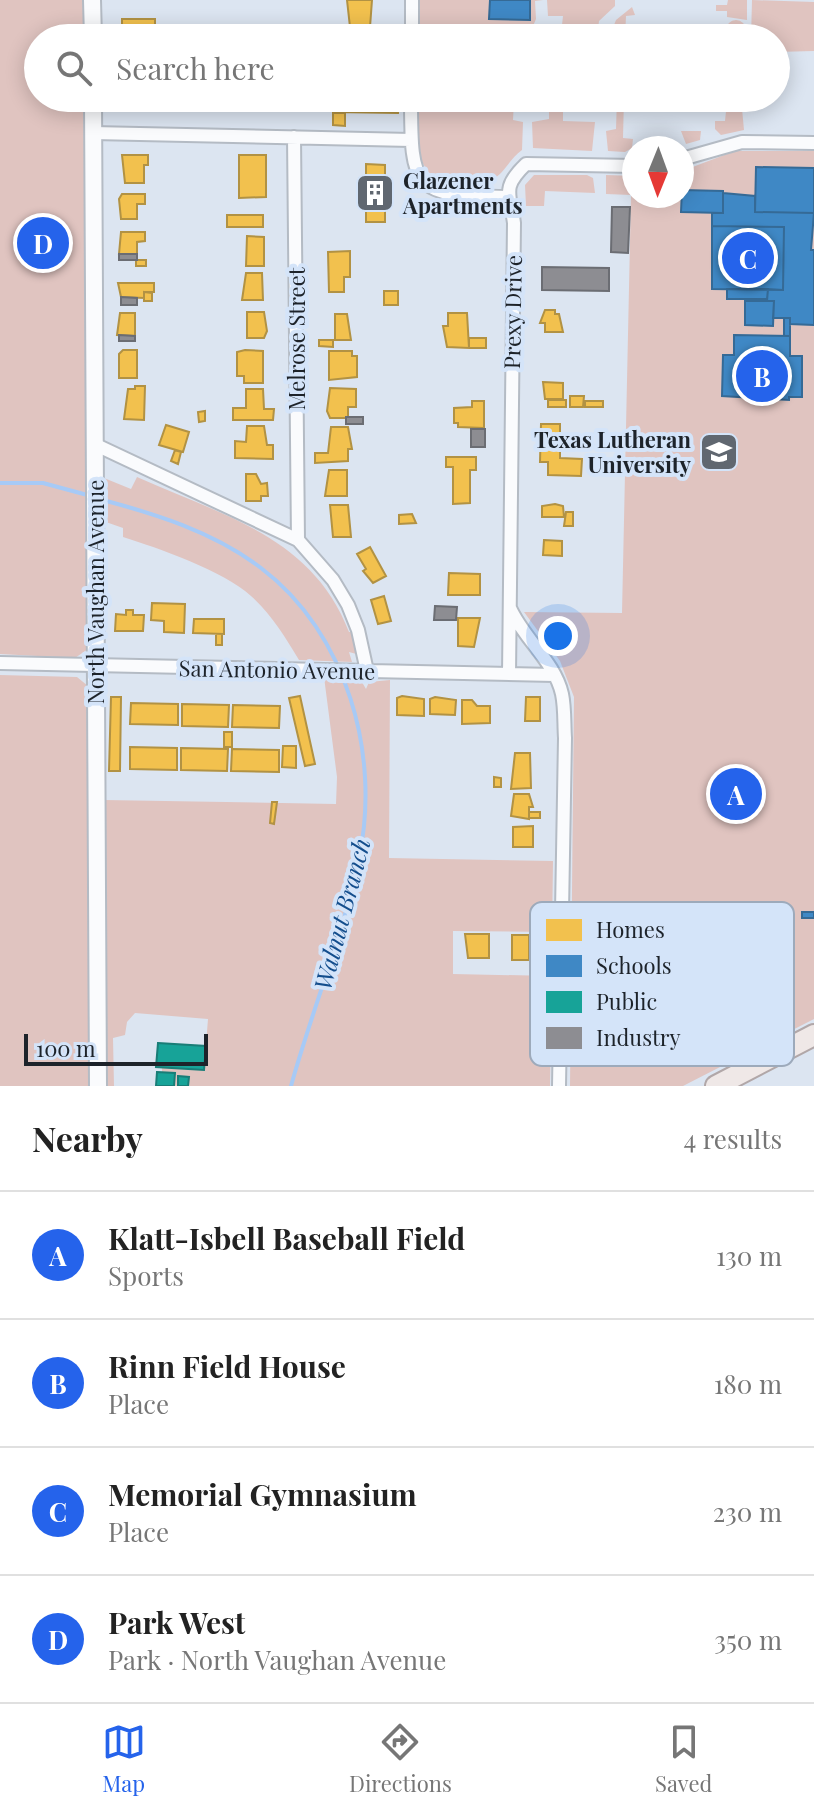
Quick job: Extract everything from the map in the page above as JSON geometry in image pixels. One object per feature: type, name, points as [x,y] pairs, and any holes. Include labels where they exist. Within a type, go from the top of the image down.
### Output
[{"type":"main road","points":[[794,1045],[814,1035]]},
{"type":"main road","points":[[716,1086],[754,1066]]},
{"type":"street","points":[[92,0],[93,24]]},
{"type":"street","points":[[412,0],[412,24]]},
{"type":"street","name":"North Vaughan Avenue","points":[[93,112],[98,1086]]},
{"type":"street","points":[[411,112],[414,171],[423,183],[454,196],[508,197],[510,183],[526,164],[622,166]]},
{"type":"street","points":[[93,133],[411,140]]},
{"type":"street","name":"Melrose Street","points":[[294,137],[298,540]]},
{"type":"street","points":[[694,156],[742,142],[814,143]]},
{"type":"street","name":"Prexy Drive","points":[[508,197],[514,223],[509,674]]},
{"type":"street","points":[[94,450],[298,540],[333,580],[348,605],[358,630],[367,671]]},
{"type":"street","points":[[508,604],[517,624],[554,675],[562,693],[565,738],[562,902]]},
{"type":"street","name":"San Antonio Avenue","points":[[0,663],[554,675]]},
{"type":"street","points":[[559,1066],[559,1086]]},
{"type":"shaded area","points":[[0,0],[84,0],[84,24],[24,24],[24,112],[84,112],[88,649],[75,658],[0,654]]},
{"type":"shaded area","points":[[420,0],[490,0],[490,19],[530,20],[530,0],[543,0],[535,1],[534,24],[419,24]]},
{"type":"shaded area","points":[[547,0],[615,0],[615,6],[599,24],[562,24],[563,16],[548,16]]},
{"type":"shaded area","points":[[728,0],[747,0],[747,20],[727,17],[727,11],[716,11],[716,5],[727,5]]},
{"type":"shaded area","points":[[752,0],[814,2],[814,51],[790,52],[790,24],[751,24]]},
{"type":"shaded area","points":[[632,7],[635,15],[626,16],[626,24],[614,24]]},
{"type":"shaded area","points":[[736,20],[744,24],[728,24]]},
{"type":"shaded area","points":[[419,112],[513,112],[513,120],[523,122],[522,150],[489,182],[444,182],[425,166],[420,155]]},
{"type":"shaded area","points":[[549,112],[563,112],[563,121],[595,122],[592,151],[533,148],[532,122],[549,119]]},
{"type":"shaded area","points":[[617,112],[624,112],[622,152],[608,151],[606,131],[616,129]]},
{"type":"shaded area","points":[[726,112],[742,112],[744,130],[721,135],[715,129],[715,121],[725,121]]},
{"type":"shaded area","points":[[681,131],[701,131],[700,140],[694,142],[694,136],[683,136]]},
{"type":"shaded area","name":"Texas Lutheran University","points":[[735,151],[814,151],[814,1019],[794,1029],[794,902],[572,902],[574,697],[560,661],[524,612],[622,613],[631,208],[694,208],[694,166]]},
{"type":"shaded area","points":[[534,175],[587,175],[593,178],[595,193],[545,191],[544,206],[526,206],[525,185]]},
{"type":"shaded area","name":"Texas Lutheran University","points":[[606,175],[622,176],[622,195],[606,194]]},
{"type":"shaded area","points":[[137,477],[232,518],[288,551],[312,573],[333,599],[349,632],[354,632],[360,655],[349,652],[352,662],[299,660],[259,603],[239,587],[190,561],[123,537],[123,528],[103,521],[104,478],[131,489]]},
{"type":"shaded area","points":[[0,675],[77,677],[88,686],[92,1086],[0,1086]]},
{"type":"shaded area","points":[[324,677],[359,677],[366,689],[369,682],[390,680],[389,858],[553,861],[552,902],[530,902],[530,932],[453,931],[453,974],[530,976],[530,1066],[550,1066],[550,1086],[188,1086],[189,1077],[179,1076],[178,1086],[174,1086],[162,1072],[162,1067],[204,1069],[208,1019],[135,1013],[127,1022],[125,1035],[113,1038],[114,1086],[106,1086],[104,800],[336,804],[337,777]]},
{"type":"shaded area","name":"Texas Lutheran University","points":[[570,1066],[722,1066],[683,1086],[570,1086]]},
{"type":"building: Homes","points":[[347,0],[372,0],[370,24],[350,24]]},
{"type":"building: Homes","points":[[122,19],[155,19],[155,24],[122,24]]},
{"type":"building: Homes","points":[[333,113],[345,113],[345,126],[333,125]]},
{"type":"building: Homes","points":[[122,155],[148,155],[148,165],[144,165],[144,183],[125,183]]},
{"type":"building: Homes","points":[[239,155],[266,155],[266,197],[239,198]]},
{"type":"building: Homes","name":"Glazener Apartments","points":[[366,164],[385,165],[385,222],[366,222]]},
{"type":"building: Homes","points":[[122,194],[145,194],[145,204],[137,204],[137,219],[121,219],[119,199]]},
{"type":"building: Homes","points":[[227,215],[263,215],[263,227],[227,227]]},
{"type":"building: Homes","points":[[121,232],[145,232],[145,241],[137,242],[137,254],[119,254]]},
{"type":"building: Homes","points":[[247,236],[264,237],[264,266],[246,266]]},
{"type":"building: Homes","points":[[350,251],[350,277],[344,277],[344,292],[329,292],[328,252]]},
{"type":"building: Homes","points":[[136,260],[146,260],[146,266],[136,266]]},
{"type":"building: Homes","points":[[246,273],[262,273],[263,300],[242,300]]},
{"type":"building: Homes","points":[[118,283],[154,283],[154,292],[144,292],[144,298],[121,297]]},
{"type":"building: Homes","points":[[384,291],[398,291],[398,305],[384,305]]},
{"type":"building: Homes","points":[[144,292],[152,293],[152,301],[144,301]]},
{"type":"building: Homes","points":[[545,310],[555,310],[555,314],[559,314],[563,332],[545,332],[545,323],[540,323]]},
{"type":"building: Homes","points":[[247,312],[264,312],[267,331],[264,338],[247,338]]},
{"type":"building: Homes","points":[[120,313],[135,313],[135,336],[117,335]]},
{"type":"building: Homes","points":[[448,313],[467,313],[469,348],[447,347],[443,326],[448,326]]},
{"type":"building: Homes","points":[[335,314],[347,314],[351,340],[335,340]]},
{"type":"building: Homes","points":[[469,338],[486,338],[486,348],[469,348]]},
{"type":"building: Homes","points":[[319,340],[333,340],[333,347],[319,346]]},
{"type":"building: Homes","points":[[123,350],[137,350],[137,378],[119,378],[119,354]]},
{"type":"building: Homes","points":[[263,351],[263,383],[244,383],[244,376],[237,376],[237,352]]},
{"type":"building: Homes","points":[[329,351],[352,351],[352,356],[357,356],[357,377],[329,380]]},
{"type":"building: Homes","points":[[543,382],[563,383],[563,399],[545,399]]},
{"type":"building: Homes","points":[[135,386],[145,386],[144,420],[124,419],[128,389],[135,389]]},
{"type":"building: Homes","points":[[330,388],[356,389],[356,407],[348,407],[348,418],[330,418],[327,411]]},
{"type":"building: Homes","points":[[246,389],[263,389],[264,409],[274,409],[273,420],[233,420],[233,408],[246,408]]},
{"type":"building: Homes","points":[[570,396],[584,396],[583,407],[570,407]]},
{"type":"building: Homes","points":[[548,400],[566,400],[566,407],[548,407]]},
{"type":"building: Homes","points":[[472,401],[484,401],[484,428],[458,427],[458,423],[454,423],[454,408],[472,407]]},
{"type":"building: Homes","points":[[585,401],[603,401],[603,407],[585,407]]},
{"type":"building: Homes","points":[[205,411],[205,421],[199,422],[198,412]]},
{"type":"building: Homes","points":[[541,424],[560,424],[560,458],[582,459],[581,476],[548,475],[548,462],[540,462]]},
{"type":"building: Homes","points":[[166,425],[189,432],[183,452],[159,445]]},
{"type":"building: Homes","points":[[247,426],[264,426],[267,445],[273,445],[273,459],[235,458],[235,441],[246,442]]},
{"type":"building: Homes","points":[[331,427],[348,427],[352,449],[348,449],[348,461],[315,463],[315,453],[328,453]]},
{"type":"building: Homes","points":[[175,450],[181,452],[178,464],[171,461]]},
{"type":"building: Homes","points":[[446,457],[476,457],[476,470],[470,470],[470,503],[453,504],[453,467],[446,467]]},
{"type":"building: Homes","points":[[329,470],[347,470],[347,496],[325,496]]},
{"type":"building: Homes","points":[[246,474],[256,474],[261,484],[267,483],[268,496],[261,496],[261,501],[246,501]]},
{"type":"building: Homes","points":[[330,505],[348,505],[351,537],[333,537]]},
{"type":"building: Homes","points":[[542,506],[563,506],[564,517],[542,517]]},
{"type":"building: Homes","points":[[566,512],[573,512],[573,526],[564,526]]},
{"type":"building: Homes","points":[[412,514],[416,523],[399,524],[399,515]]},
{"type":"building: Homes","points":[[544,540],[562,541],[562,556],[543,555]]},
{"type":"building: Homes","points":[[370,547],[386,576],[373,583],[363,571],[366,569],[357,554]]},
{"type":"building: Homes","points":[[449,573],[480,574],[480,595],[448,595]]},
{"type":"building: Homes","points":[[384,596],[391,621],[378,624],[371,600]]},
{"type":"building: Homes","points":[[152,603],[185,604],[184,633],[164,632],[164,621],[151,620]]},
{"type":"building: Homes","points":[[126,610],[133,610],[133,615],[144,615],[143,631],[115,631],[116,614],[126,615]]},
{"type":"building: Homes","points":[[458,618],[480,618],[474,647],[458,646]]},
{"type":"building: Homes","points":[[194,619],[224,619],[224,634],[193,633]]},
{"type":"building: Homes","points":[[216,634],[222,634],[222,645],[216,645]]},
{"type":"building: Homes","points":[[300,696],[315,764],[305,766],[289,698]]},
{"type":"building: Homes","points":[[111,697],[121,697],[120,771],[109,771]]},
{"type":"building: Homes","points":[[111,697],[121,697],[120,771],[109,771]]},
{"type":"building: Homes","points":[[526,697],[540,697],[540,721],[525,721]]},
{"type":"building: Homes","points":[[397,698],[424,699],[424,716],[397,715]]},
{"type":"building: Homes","points":[[430,699],[456,700],[455,715],[430,714]]},
{"type":"building: Homes","points":[[462,700],[472,700],[477,706],[490,706],[490,723],[462,724]]},
{"type":"building: Homes","points":[[131,703],[178,704],[178,725],[130,724]]},
{"type":"building: Homes","points":[[182,704],[229,705],[228,727],[182,726]]},
{"type":"building: Homes","points":[[233,705],[280,706],[279,728],[232,727]]},
{"type":"building: Homes","points":[[224,732],[232,732],[232,747],[224,747]]},
{"type":"building: Homes","points":[[283,746],[296,746],[296,768],[282,767]]},
{"type":"building: Homes","points":[[130,747],[177,748],[177,770],[130,769]]},
{"type":"building: Homes","points":[[181,748],[228,749],[227,771],[181,770]]},
{"type":"building: Homes","points":[[232,749],[279,750],[279,772],[231,771]]},
{"type":"building: Homes","points":[[515,753],[530,753],[531,788],[511,789]]},
{"type":"building: Homes","points":[[494,777],[501,778],[501,787],[494,787]]},
{"type":"building: Homes","points":[[514,794],[529,794],[533,807],[529,807],[529,819],[511,816]]},
{"type":"building: Homes","points":[[272,802],[277,802],[274,824],[270,823]]},
{"type":"building: Homes","points":[[529,812],[540,812],[540,818],[529,818]]},
{"type":"building: Homes","points":[[533,826],[533,847],[513,847],[513,827]]},
{"type":"building: Homes","points":[[465,934],[489,934],[489,958],[468,958]]},
{"type":"building: Homes","points":[[512,935],[529,935],[529,960],[512,960]]},
{"type":"building: Schools","points":[[490,0],[530,0],[530,20],[489,19]]},
{"type":"building: Schools","points":[[756,167],[814,168],[814,213],[755,212]]},
{"type":"building: Schools","points":[[694,190],[723,191],[723,213],[681,212],[681,208],[694,208]]},
{"type":"building: Schools","points":[[723,193],[755,196],[755,212],[814,213],[811,250],[814,250],[814,325],[790,324],[790,318],[773,318],[774,301],[767,301],[768,289],[783,290],[784,227],[712,226],[712,213],[723,213]]},
{"type":"building: Schools","points":[[712,226],[784,227],[783,290],[712,289]]},
{"type":"building: Schools","points":[[727,289],[768,289],[767,299],[727,299]]},
{"type":"building: Schools","points":[[745,301],[774,301],[773,326],[745,325]]},
{"type":"building: Schools","points":[[784,318],[790,318],[790,336],[784,336]]},
{"type":"building: Schools","points":[[734,335],[790,336],[790,356],[802,356],[802,397],[789,397],[789,400],[722,396],[723,355],[734,355]]},
{"type":"building: Schools","points":[[802,912],[814,912],[814,918],[802,918]]},
{"type":"building: Public","points":[[158,1043],[206,1046],[204,1070],[156,1067]]},
{"type":"building: Public","points":[[157,1072],[175,1073],[174,1086],[156,1086]]},
{"type":"building: Public","points":[[178,1076],[189,1077],[188,1086],[178,1086]]},
{"type":"building: Industry","points":[[612,207],[630,208],[628,253],[611,252]]},
{"type":"building: Industry","points":[[119,254],[137,254],[137,260],[119,260]]},
{"type":"building: Industry","points":[[542,267],[609,268],[609,291],[542,290]]},
{"type":"building: Industry","points":[[121,297],[137,298],[137,305],[121,305]]},
{"type":"building: Industry","points":[[119,335],[135,336],[135,341],[119,341]]},
{"type":"building: Industry","points":[[346,417],[363,417],[363,424],[346,424]]},
{"type":"building: Industry","points":[[471,429],[485,429],[485,447],[471,447]]},
{"type":"building: Industry","points":[[435,606],[457,607],[456,620],[434,620]]},
{"type":"waterway","name":"Walnut Branch","points":[[0,483],[43,483],[91,496]]},
{"type":"waterway","name":"Walnut Branch","points":[[99,499],[204,534],[261,568],[291,595],[316,626],[336,661],[350,699],[360,738],[365,778],[365,819],[345,916],[291,1086]]},
{"type":"place","name":"Glazener Apartments","points":[[375,193]]},
{"type":"place","name":"Park West","points":[[43,243]]},
{"type":"place","name":"Memorial Gymnasium","points":[[748,258]]},
{"type":"place","name":"Rinn Field House","points":[[762,376]]},
{"type":"place","name":"Texas Lutheran University","points":[[719,452]]},
{"type":"place","name":"Klatt-Isbell Baseball Field","points":[[736,794]]}]
